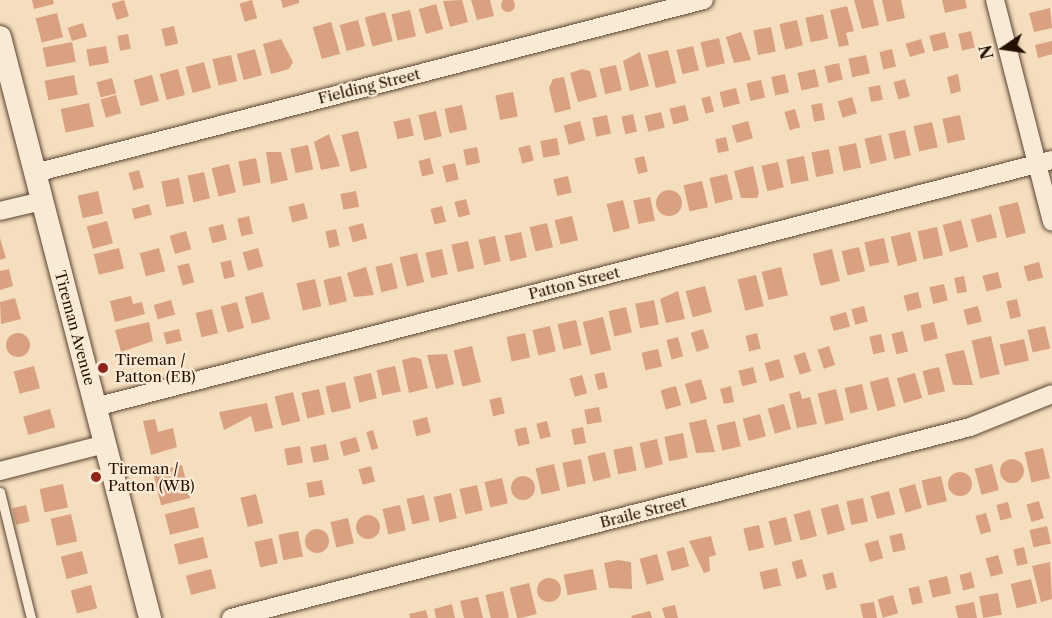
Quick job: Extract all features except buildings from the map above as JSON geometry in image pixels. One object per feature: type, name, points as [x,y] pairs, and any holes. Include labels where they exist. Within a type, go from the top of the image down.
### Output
[{"type":"street","name":"Fielding Street","points":[[35,173],[704,0]]},
{"type":"street","points":[[995,0],[1045,162],[1052,222]]},
{"type":"street","name":"Tireman Avenue","points":[[0,37],[150,618]]},
{"type":"street","name":"Patton Street","points":[[95,407],[1045,162]]},
{"type":"street","points":[[0,211],[42,201]]},
{"type":"street","name":"Braile Street","points":[[231,618],[970,427],[1052,394]]},
{"type":"street","points":[[0,471],[105,444]]},
{"type":"lane","points":[[0,492],[32,618]]},
{"type":"place","name":"Tireman / Patton (EB)","points":[[103,368]]},
{"type":"place","name":"Tireman / Patton (WB)","points":[[96,477]]}]
